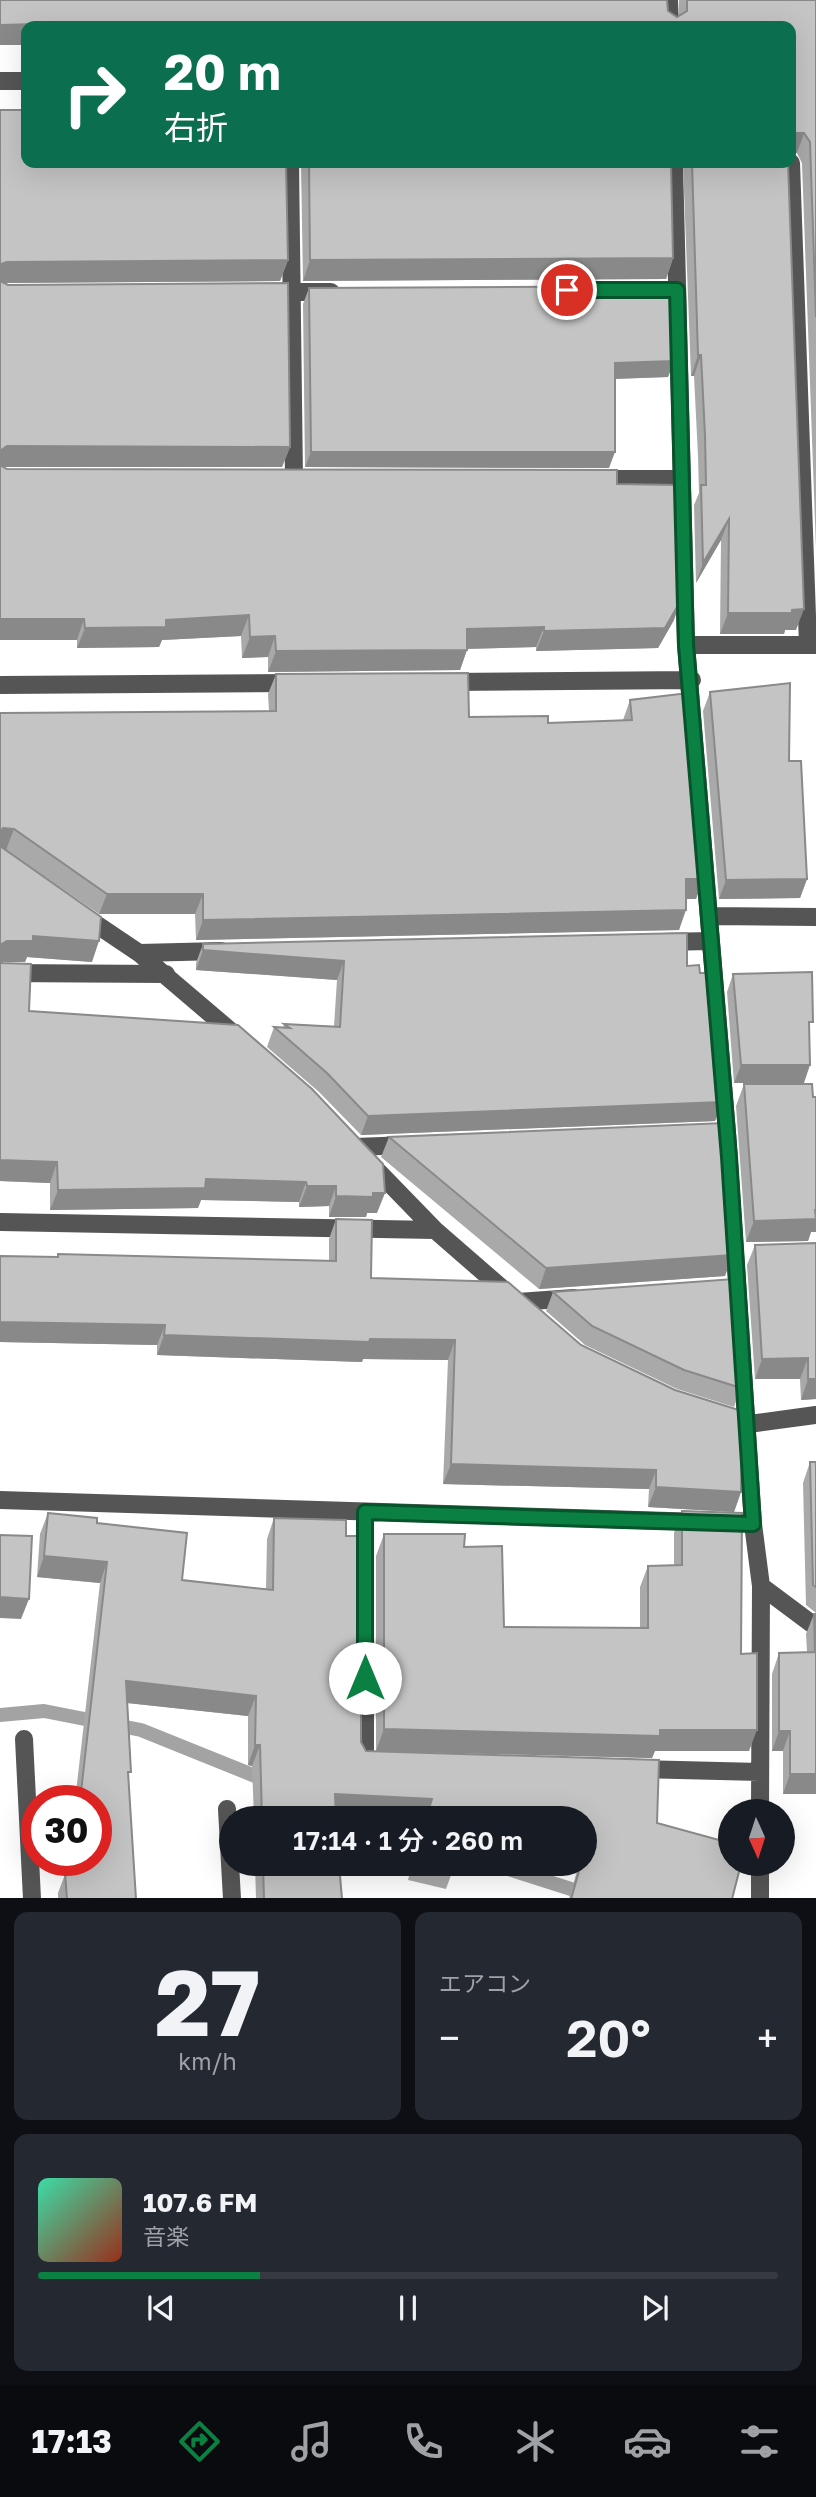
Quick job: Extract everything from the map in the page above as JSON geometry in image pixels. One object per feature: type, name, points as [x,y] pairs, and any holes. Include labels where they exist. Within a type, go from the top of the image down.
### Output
[{"type":"street","points":[[669,0],[670,21]]},
{"type":"street","points":[[0,81],[21,81]]},
{"type":"street","points":[[290,168],[295,479]]},
{"type":"street","points":[[674,168],[670,290],[682,479],[686,645],[692,680],[711,941],[730,1095],[720,1133],[742,1254],[731,1286],[749,1424],[739,1523],[761,1586],[760,1799]]},
{"type":"street","points":[[686,645],[812,645],[791,168]]},
{"type":"street","points":[[251,292],[348,292]]},
{"type":"street","points":[[571,479],[682,479]]},
{"type":"street","points":[[429,682],[692,680]]},
{"type":"street","points":[[0,685],[318,683]]},
{"type":"street","points":[[64,902],[166,974],[249,1047]]},
{"type":"street","points":[[710,916],[816,917]]},
{"type":"street","points":[[642,942],[711,941]]},
{"type":"street","points":[[139,953],[237,951]]},
{"type":"street","points":[[0,973],[166,974]]},
{"type":"street","points":[[424,1144],[351,1142],[435,1230],[538,1320]]},
{"type":"street","points":[[0,1222],[435,1230]]},
{"type":"street","points":[[518,1302],[587,1297]]},
{"type":"street","points":[[723,1416],[749,1424],[816,1415]]},
{"type":"street","points":[[0,1500],[739,1523]]},
{"type":"street","points":[[365,1512],[365,1762],[392,1762]]},
{"type":"street","points":[[761,1586],[816,1627]]},
{"type":"street","points":[[24,1739],[32,1898]]},
{"type":"street","points":[[624,1768],[760,1772]]},
{"type":"street","points":[[231,1876],[232,1898]]},
{"type":"street","points":[[760,1876],[760,1898]]},
{"type":"building","points":[[0,0],[667,0],[668,11],[677,17],[687,11],[687,0],[816,0],[816,317],[810,142],[804,133],[796,133],[796,21],[21,21],[21,24],[0,25]]},
{"type":"building","points":[[0,110],[21,110],[21,168],[286,168],[288,260],[7,262],[0,266]]},
{"type":"building","points":[[309,168],[671,168],[673,258],[310,260]]},
{"type":"building","points":[[692,168],[788,168],[804,609],[792,610],[792,613],[728,613],[729,519],[703,563],[701,485],[706,485],[705,435],[701,355],[698,355]]},
{"type":"building","points":[[0,281],[8,285],[288,283],[290,447],[7,446],[0,451]]},
{"type":"building","points":[[672,286],[674,361],[615,363],[615,452],[311,452],[309,288]]},
{"type":"building","points":[[0,465],[7,469],[617,470],[617,484],[679,485],[681,600],[665,628],[544,631],[544,627],[467,629],[467,650],[276,651],[275,636],[250,637],[249,615],[166,620],[166,627],[85,628],[84,619],[0,619]]},
{"type":"building","points":[[468,673],[469,717],[548,716],[548,723],[632,720],[630,700],[688,693],[703,879],[686,879],[686,910],[203,920],[203,894],[107,894],[14,829],[3,828],[0,832],[0,713],[276,711],[276,674]]},
{"type":"building","points":[[790,683],[789,761],[801,761],[807,879],[726,880],[710,692]]},
{"type":"building","points":[[0,846],[101,917],[99,941],[33,936],[33,941],[7,941],[0,945]]},
{"type":"building","points":[[687,933],[687,966],[699,965],[700,973],[711,973],[722,1102],[368,1116],[327,1073],[274,1027],[290,1028],[284,1024],[340,1027],[344,961],[203,950],[203,944]]},
{"type":"building","points":[[0,960],[2,963],[31,964],[29,1011],[238,1025],[312,1089],[383,1164],[385,1193],[373,1193],[373,1197],[336,1196],[336,1186],[307,1186],[306,1182],[206,1179],[205,1188],[58,1190],[57,1162],[0,1160]]},
{"type":"building","points":[[812,972],[810,1065],[741,1065],[733,974]]},
{"type":"building","points":[[744,1084],[812,1084],[813,1097],[816,1097],[816,1219],[754,1221]]},
{"type":"building","points":[[724,1123],[733,1255],[546,1268],[389,1137]]},
{"type":"building","points":[[336,1219],[372,1220],[371,1278],[508,1282],[581,1345],[675,1390],[742,1411],[741,1492],[656,1487],[656,1470],[451,1464],[455,1340],[370,1339],[369,1342],[164,1335],[165,1325],[0,1322],[0,1256],[58,1257],[58,1254],[336,1261]]},
{"type":"building","points":[[816,1243],[816,1379],[808,1379],[808,1358],[762,1359],[755,1245]]},
{"type":"building","points":[[734,1279],[741,1388],[684,1370],[592,1326],[553,1292]]},
{"type":"building","points":[[810,1462],[816,1462],[816,1587],[813,1585]]},
{"type":"building","points":[[682,1511],[742,1513],[741,1654],[757,1653],[757,1730],[660,1730],[660,1736],[384,1729],[384,1534],[465,1534],[464,1547],[502,1546],[504,1627],[648,1628],[648,1566],[682,1565]]},
{"type":"building","points":[[48,1513],[97,1518],[97,1523],[187,1533],[182,1580],[273,1590],[274,1518],[346,1520],[346,1536],[361,1536],[361,1742],[366,1751],[659,1760],[657,1823],[718,1840],[718,1876],[738,1876],[732,1898],[571,1898],[578,1876],[597,1876],[597,1806],[430,1806],[432,1799],[335,1794],[336,1806],[262,1806],[260,1745],[255,1745],[256,1696],[126,1681],[131,1772],[128,1772],[136,1898],[67,1898],[65,1876],[112,1876],[112,1785],[82,1785],[107,1562],[44,1556]]},
{"type":"building","points":[[0,1535],[32,1536],[29,1599],[0,1597]]},
{"type":"building","points":[[816,1614],[816,1774],[790,1774],[790,1731],[779,1731],[779,1653],[815,1652]]},
{"type":"building","points":[[263,1876],[340,1876],[342,1898],[264,1898]]},
{"type":"waterway","points":[[0,1715],[44,1711],[141,1730],[270,1782]]},
{"type":"waterway","points":[[530,1876],[599,1898]]},
{"type":"route","points":[[365,1678],[365,1512],[753,1524],[749,1424],[729,1157],[692,680],[686,645],[677,290],[567,290]]}]
